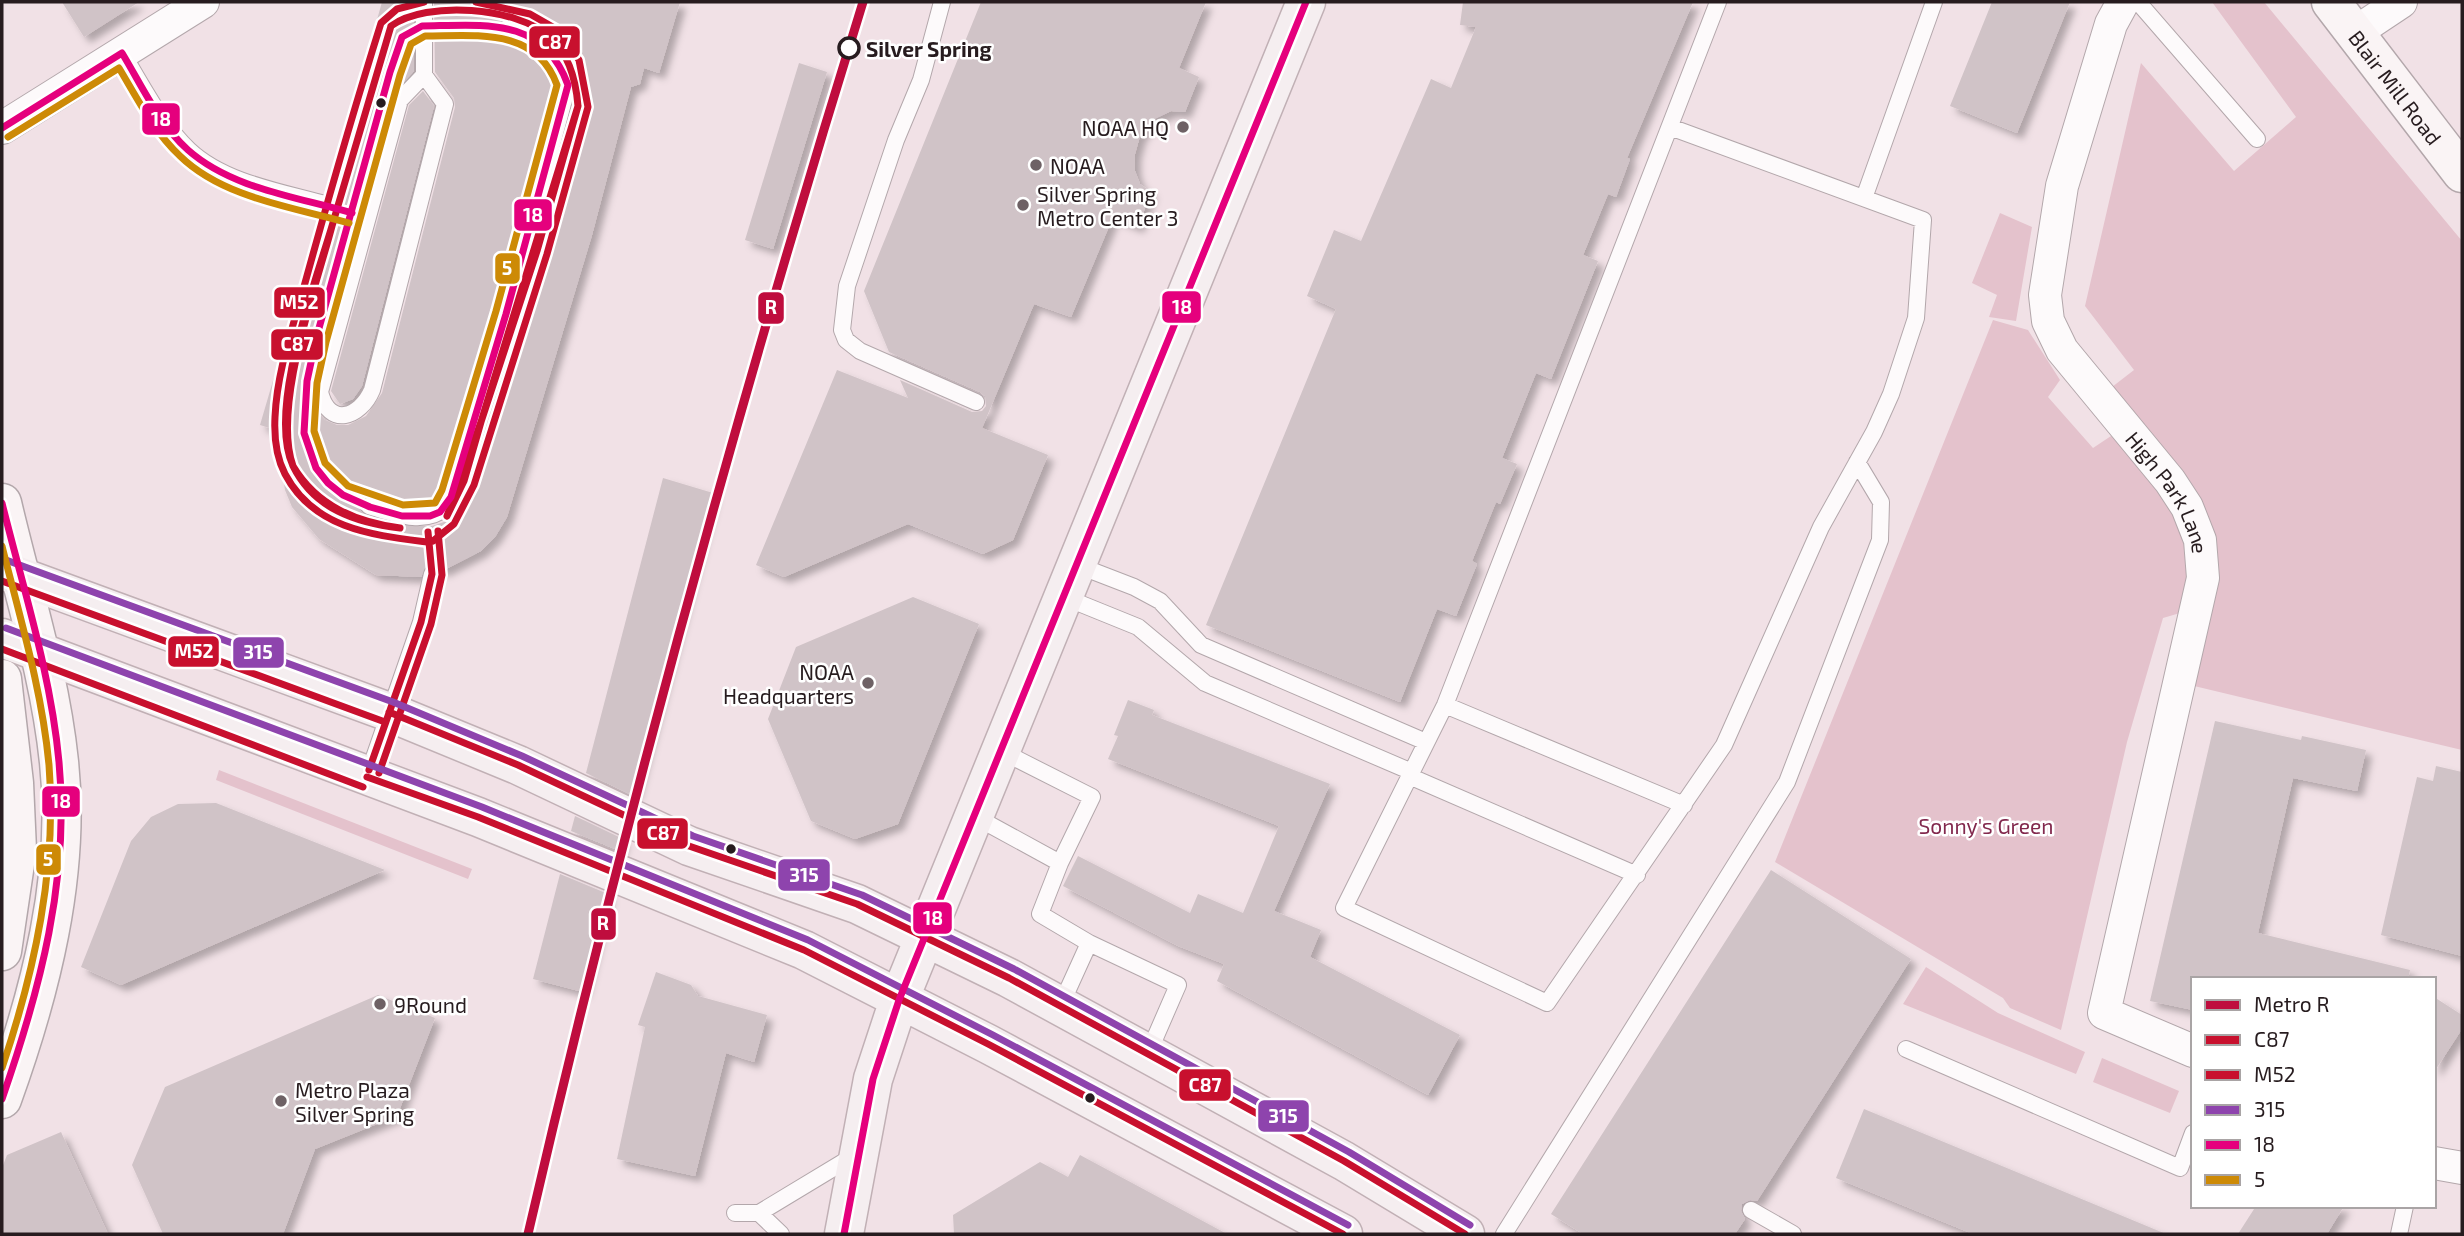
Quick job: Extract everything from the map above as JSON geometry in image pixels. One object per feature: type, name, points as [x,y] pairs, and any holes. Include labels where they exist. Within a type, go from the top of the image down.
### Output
[{"type":"main road","points":[[844,1234],[873,1079],[899,1000],[1306,2]]},
{"type":"main road","points":[[11,573],[390,712],[518,765],[689,846],[858,904],[1060,1007],[1344,1160],[1465,1234]]},
{"type":"main road","points":[[2,638],[478,817],[804,950],[1001,1051],[1343,1234]]},
{"type":"street","points":[[2,128],[203,2]]},
{"type":"street","name":"High Park Lane","points":[[2123,2],[2111,24],[2062,186],[2045,295],[2048,321],[2062,349],[2170,481],[2187,507],[2200,540],[2203,578],[2104,1013],[2191,1050]]},
{"type":"street","name":"Blair Mill Road","points":[[2330,2],[2462,173]]},
{"type":"street","points":[[2353,34],[2401,2]]},
{"type":"street","points":[[2,503],[11,573],[40,653],[59,764],[60,853],[48,936],[22,1044],[2,1099]]},
{"type":"street","points":[[2,679],[15,783],[17,850],[2,951]]},
{"type":"street","points":[[2436,1163],[2462,1168]]},
{"type":"lane","points":[[424,2],[424,75],[444,104],[372,390],[366,403],[355,412],[344,416],[332,413],[323,404],[320,392],[359,259],[391,129],[400,100],[424,75]]},
{"type":"lane","points":[[942,2],[920,79],[896,140],[847,286],[842,330],[846,340],[860,351],[976,402]]},
{"type":"lane","points":[[1670,127],[1923,220],[1916,318],[1891,394],[1821,527],[1724,745],[1547,1003],[1344,908],[1445,705],[1718,2]]},
{"type":"lane","points":[[1864,198],[1934,2]]},
{"type":"lane","points":[[2138,2],[2258,139]]},
{"type":"lane","points":[[369,506],[412,517],[438,514],[447,507],[506,314],[568,85],[564,68],[552,52],[537,39],[507,28]]},
{"type":"lane","points":[[122,53],[176,136],[202,161],[224,174],[328,205]]},
{"type":"lane","points":[[1504,1234],[1787,782],[1880,540],[1881,502],[1857,462]]},
{"type":"lane","points":[[367,776],[421,622],[432,574]]},
{"type":"lane","points":[[1070,581],[1134,587],[1160,601],[1201,645],[1426,742]]},
{"type":"lane","points":[[1070,581],[1138,627],[1205,683],[1637,875]]},
{"type":"lane","points":[[1445,705],[1684,806]]},
{"type":"lane","points":[[1001,751],[1092,797],[1060,863],[1040,914],[1089,943],[1178,985],[1147,1054]]},
{"type":"lane","points":[[974,816],[1060,863]]},
{"type":"lane","points":[[1060,1007],[1089,943]]},
{"type":"lane","points":[[1906,1049],[2180,1168],[2191,1138]]},
{"type":"lane","points":[[735,1213],[759,1213],[857,1154]]},
{"type":"lane","points":[[2399,1234],[2405,1208]]},
{"type":"lane","points":[[1751,1210],[1793,1234]]},
{"type":"lane","points":[[759,1213],[781,1234]]},
{"type":"green space","points":[[2212,2],[2264,2],[2462,241],[2462,750],[2190,685],[2212,591],[2216,559],[2214,537],[2194,490],[2179,467],[2112,387],[2134,370],[2085,306],[2141,63],[2234,171],[2296,117]]},
{"type":"green space","points":[[2000,213],[2032,227],[2016,321],[1989,317],[1997,295],[1972,283]]},
{"type":"green space","name":"Sonny's Green","points":[[1993,320],[2028,330],[2060,380],[2048,397],[2093,448],[2111,436],[2154,483],[2177,520],[2185,539],[2189,560],[2185,597],[2180,613],[2163,618],[2127,742],[2061,1030],[2010,1008],[2003,998],[1775,862]]},
{"type":"green space","points":[[219,770],[472,869],[468,879],[216,780]]},
{"type":"green space","points":[[1926,967],[1998,1013],[2085,1052],[2076,1074],[1903,1004]]},
{"type":"green space","points":[[2102,1058],[2179,1091],[2170,1113],[2093,1082]]},
{"type":"building","points":[[62,2],[139,2],[84,37]]},
{"type":"building","points":[[382,2],[414,2],[414,71],[390,97],[310,389],[316,410],[325,420],[337,425],[348,425],[366,416],[382,393],[455,107],[454,98],[435,72],[434,2],[487,5],[496,2],[680,2],[659,73],[644,68],[640,84],[631,87],[592,235],[507,517],[495,537],[481,551],[442,571],[435,564],[428,564],[421,577],[376,575],[319,539],[292,507],[285,490],[276,430],[260,425],[322,214],[331,215],[338,208],[336,198],[328,194]],"holes":[[[505,18],[533,28],[561,48],[574,69],[578,88],[516,317],[457,510],[444,522],[432,526],[396,525],[365,516],[359,509],[359,502],[367,496],[410,506],[426,506],[438,500],[496,311],[557,85],[551,69],[540,56],[499,35],[497,25]]]},
{"type":"building","name":"Silver Spring Metro Center 3","points":[[981,2],[1206,2],[1179,68],[1199,77],[1185,112],[1171,111],[1152,120],[1140,136],[1135,154],[1135,171],[1140,184],[1151,192],[1138,227],[1113,217],[1071,317],[1034,304],[982,428],[1048,455],[1013,540],[983,554],[908,524],[784,577],[756,565],[837,370],[908,398],[900,380],[972,412],[982,411],[986,406],[985,396],[980,392],[889,352],[864,291]]},
{"type":"building","points":[[1463,2],[1693,2],[1627,158],[1630,159],[1616,197],[1608,194],[1583,255],[1598,261],[1551,379],[1536,373],[1502,458],[1517,464],[1500,504],[1496,502],[1472,561],[1477,564],[1456,616],[1437,609],[1400,702],[1206,625],[1336,309],[1307,296],[1334,230],[1361,241],[1431,79],[1451,88],[1476,27],[1460,25]]},
{"type":"building","points":[[1992,2],[2070,2],[2017,133],[1950,106]]},
{"type":"building","points":[[799,63],[827,72],[773,249],[745,240]]},
{"type":"building","points":[[423,91],[434,106],[362,386],[353,399],[340,404],[331,391],[409,105]]},
{"type":"building","points":[[663,478],[713,493],[634,796],[586,773]]},
{"type":"building","name":"NOAA Headquarters","points":[[913,597],[979,624],[898,824],[855,839],[811,821],[768,719],[796,647]]},
{"type":"building","points":[[1128,700],[1154,710],[1152,715],[1330,784],[1274,911],[1321,930],[1310,957],[1460,1035],[1428,1095],[1217,981],[1224,964],[1178,946],[1063,886],[1078,856],[1190,913],[1198,894],[1243,913],[1279,826],[1108,759]]},
{"type":"building","points":[[2215,721],[2301,740],[2302,736],[2366,750],[2357,791],[2293,778],[2258,933],[2410,970],[2408,977],[2191,977],[2191,1010],[2150,1001]]},
{"type":"building","points":[[2436,766],[2462,772],[2462,956],[2381,935],[2417,777],[2433,781]]},
{"type":"building","points":[[216,803],[385,870],[121,985],[81,967],[131,841],[151,817],[178,804]]},
{"type":"building","points":[[575,816],[623,839],[620,851],[571,831]]},
{"type":"building","points":[[1771,870],[1911,959],[1757,1201],[1750,1200],[1742,1204],[1741,1211],[1745,1219],[1735,1234],[1583,1234],[1551,1214]]},
{"type":"building","points":[[560,874],[608,894],[583,992],[533,979]]},
{"type":"building","points":[[656,972],[691,985],[698,996],[767,1015],[754,1062],[726,1053],[695,1176],[617,1159],[645,1027],[638,1025]]},
{"type":"building","name":"Metro Plaza Silver Spring","points":[[378,995],[435,1018],[397,1116],[315,1149],[283,1234],[163,1234],[132,1165],[165,1087]]},
{"type":"building","points":[[2436,998],[2462,1015],[2462,1029],[2436,1069]]},
{"type":"building","points":[[1864,1109],[2166,1234],[1973,1234],[1836,1178]]},
{"type":"building","points":[[61,1132],[108,1234],[2,1234],[2,1168],[7,1155]]},
{"type":"building","points":[[1080,1155],[1227,1234],[954,1234],[953,1215],[1040,1162],[1068,1177]]},
{"type":"building","points":[[2255,1208],[2343,1208],[2327,1234],[2238,1234]]},
{"type":"metro line","name":"R","points":[[528,1234],[603,924],[684,615],[771,308],[863,2]]},
{"type":"transit line","name":"M52","points":[[424,2],[397,9],[381,23],[286,349],[276,400],[275,424],[276,447],[285,474],[297,492],[312,507],[346,526],[427,542]]},
{"type":"transit line","name":"M52","points":[[433,541],[454,524],[474,485],[547,254],[588,107],[579,60],[558,30],[530,14],[476,2]]},
{"type":"transit line","name":"18","points":[[844,1234],[873,1079],[899,1000],[1306,2]]},
{"type":"transit line","name":"C87","points":[[391,26],[426,13],[472,10],[495,13],[535,27],[550,37],[563,52],[574,78],[578,106]]},
{"type":"transit line","name":"C87","points":[[332,226],[391,26]]},
{"type":"transit line","name":"C87","points":[[332,226],[391,26]]},
{"type":"transit line","name":"18","points":[[422,26],[489,26],[509,29],[527,36],[543,47],[557,63],[568,85],[506,314],[451,497],[440,512],[430,516],[402,516],[370,507],[343,495],[328,483],[316,468],[304,433],[307,381],[316,339],[390,72],[402,37],[422,26]]},
{"type":"transit line","name":"5","points":[[425,36],[484,36],[519,44],[535,53],[547,66],[557,85],[496,311],[442,490],[435,503],[403,505],[348,486],[325,463],[314,431],[317,383],[326,342],[400,75],[411,44],[425,36]]},
{"type":"transit line","name":"18","points":[[2,128],[122,53],[168,129],[205,163],[245,183],[352,213]]},
{"type":"transit line","name":"5","points":[[8,137],[119,68],[162,136],[197,170],[217,182],[260,199],[349,223]]},
{"type":"transit line","name":"C87","points":[[481,422],[578,106]]},
{"type":"transit line","name":"C87","points":[[481,422],[537,251],[578,106]]},
{"type":"transit line","name":"C87","points":[[293,466],[287,442],[289,381],[305,313],[332,226]]},
{"type":"transit line","name":"C87","points":[[293,466],[288,442],[292,381],[307,313],[332,226]]},
{"type":"transit line","name":"C87","points":[[447,516],[481,422]]},
{"type":"transit line","name":"C87","points":[[447,516],[464,481],[481,422]]},
{"type":"transit line","name":"C87","points":[[293,466],[314,492],[339,510],[368,521],[400,528]]},
{"type":"transit line","name":"C87","points":[[293,466],[312,493],[324,503],[352,518],[400,528]]},
{"type":"transit line","name":"18","points":[[2,503],[50,696],[59,762],[61,805],[56,891],[49,933],[40,975],[2,1099]]},
{"type":"transit line","name":"M52","points":[[379,773],[431,624],[442,575],[438,531]]},
{"type":"transit line","name":"C87","points":[[369,770],[421,622],[432,574],[428,532]]},
{"type":"transit line","name":"5","points":[[2,546],[30,654],[41,709],[51,804],[50,842],[41,918],[24,994],[2,1068]]},
{"type":"transit line","name":"315","points":[[6,560],[393,702],[522,756],[693,836],[862,895],[1014,969],[1349,1152],[1470,1225]]},
{"type":"transit line","name":"M52","points":[[2,581],[385,722]]},
{"type":"transit line","name":"315","points":[[6,628],[482,807],[808,940],[993,1035],[1348,1225]]},
{"type":"transit line","name":"M52","points":[[2,649],[363,787]]},
{"type":"transit line","name":"C87","points":[[389,712],[518,765],[689,846],[857,904],[1009,978],[1344,1161],[1465,1234]]},
{"type":"transit line","name":"C87","points":[[367,777],[478,817],[804,950],[988,1044],[1343,1234]]},
{"type":"place","name":"Silver Spring","points":[[849,48]]},
{"type":"place","name":"NOAA HQ","points":[[1183,127]]},
{"type":"place","name":"NOAA","points":[[1036,165]]},
{"type":"place","name":"Silver Spring Metro Center 3","points":[[1023,205]]},
{"type":"place","name":"NOAA Headquarters","points":[[868,683]]},
{"type":"place","name":"9Round","points":[[380,1004]]},
{"type":"place","name":"Metro Plaza Silver Spring","points":[[281,1101]]}]
